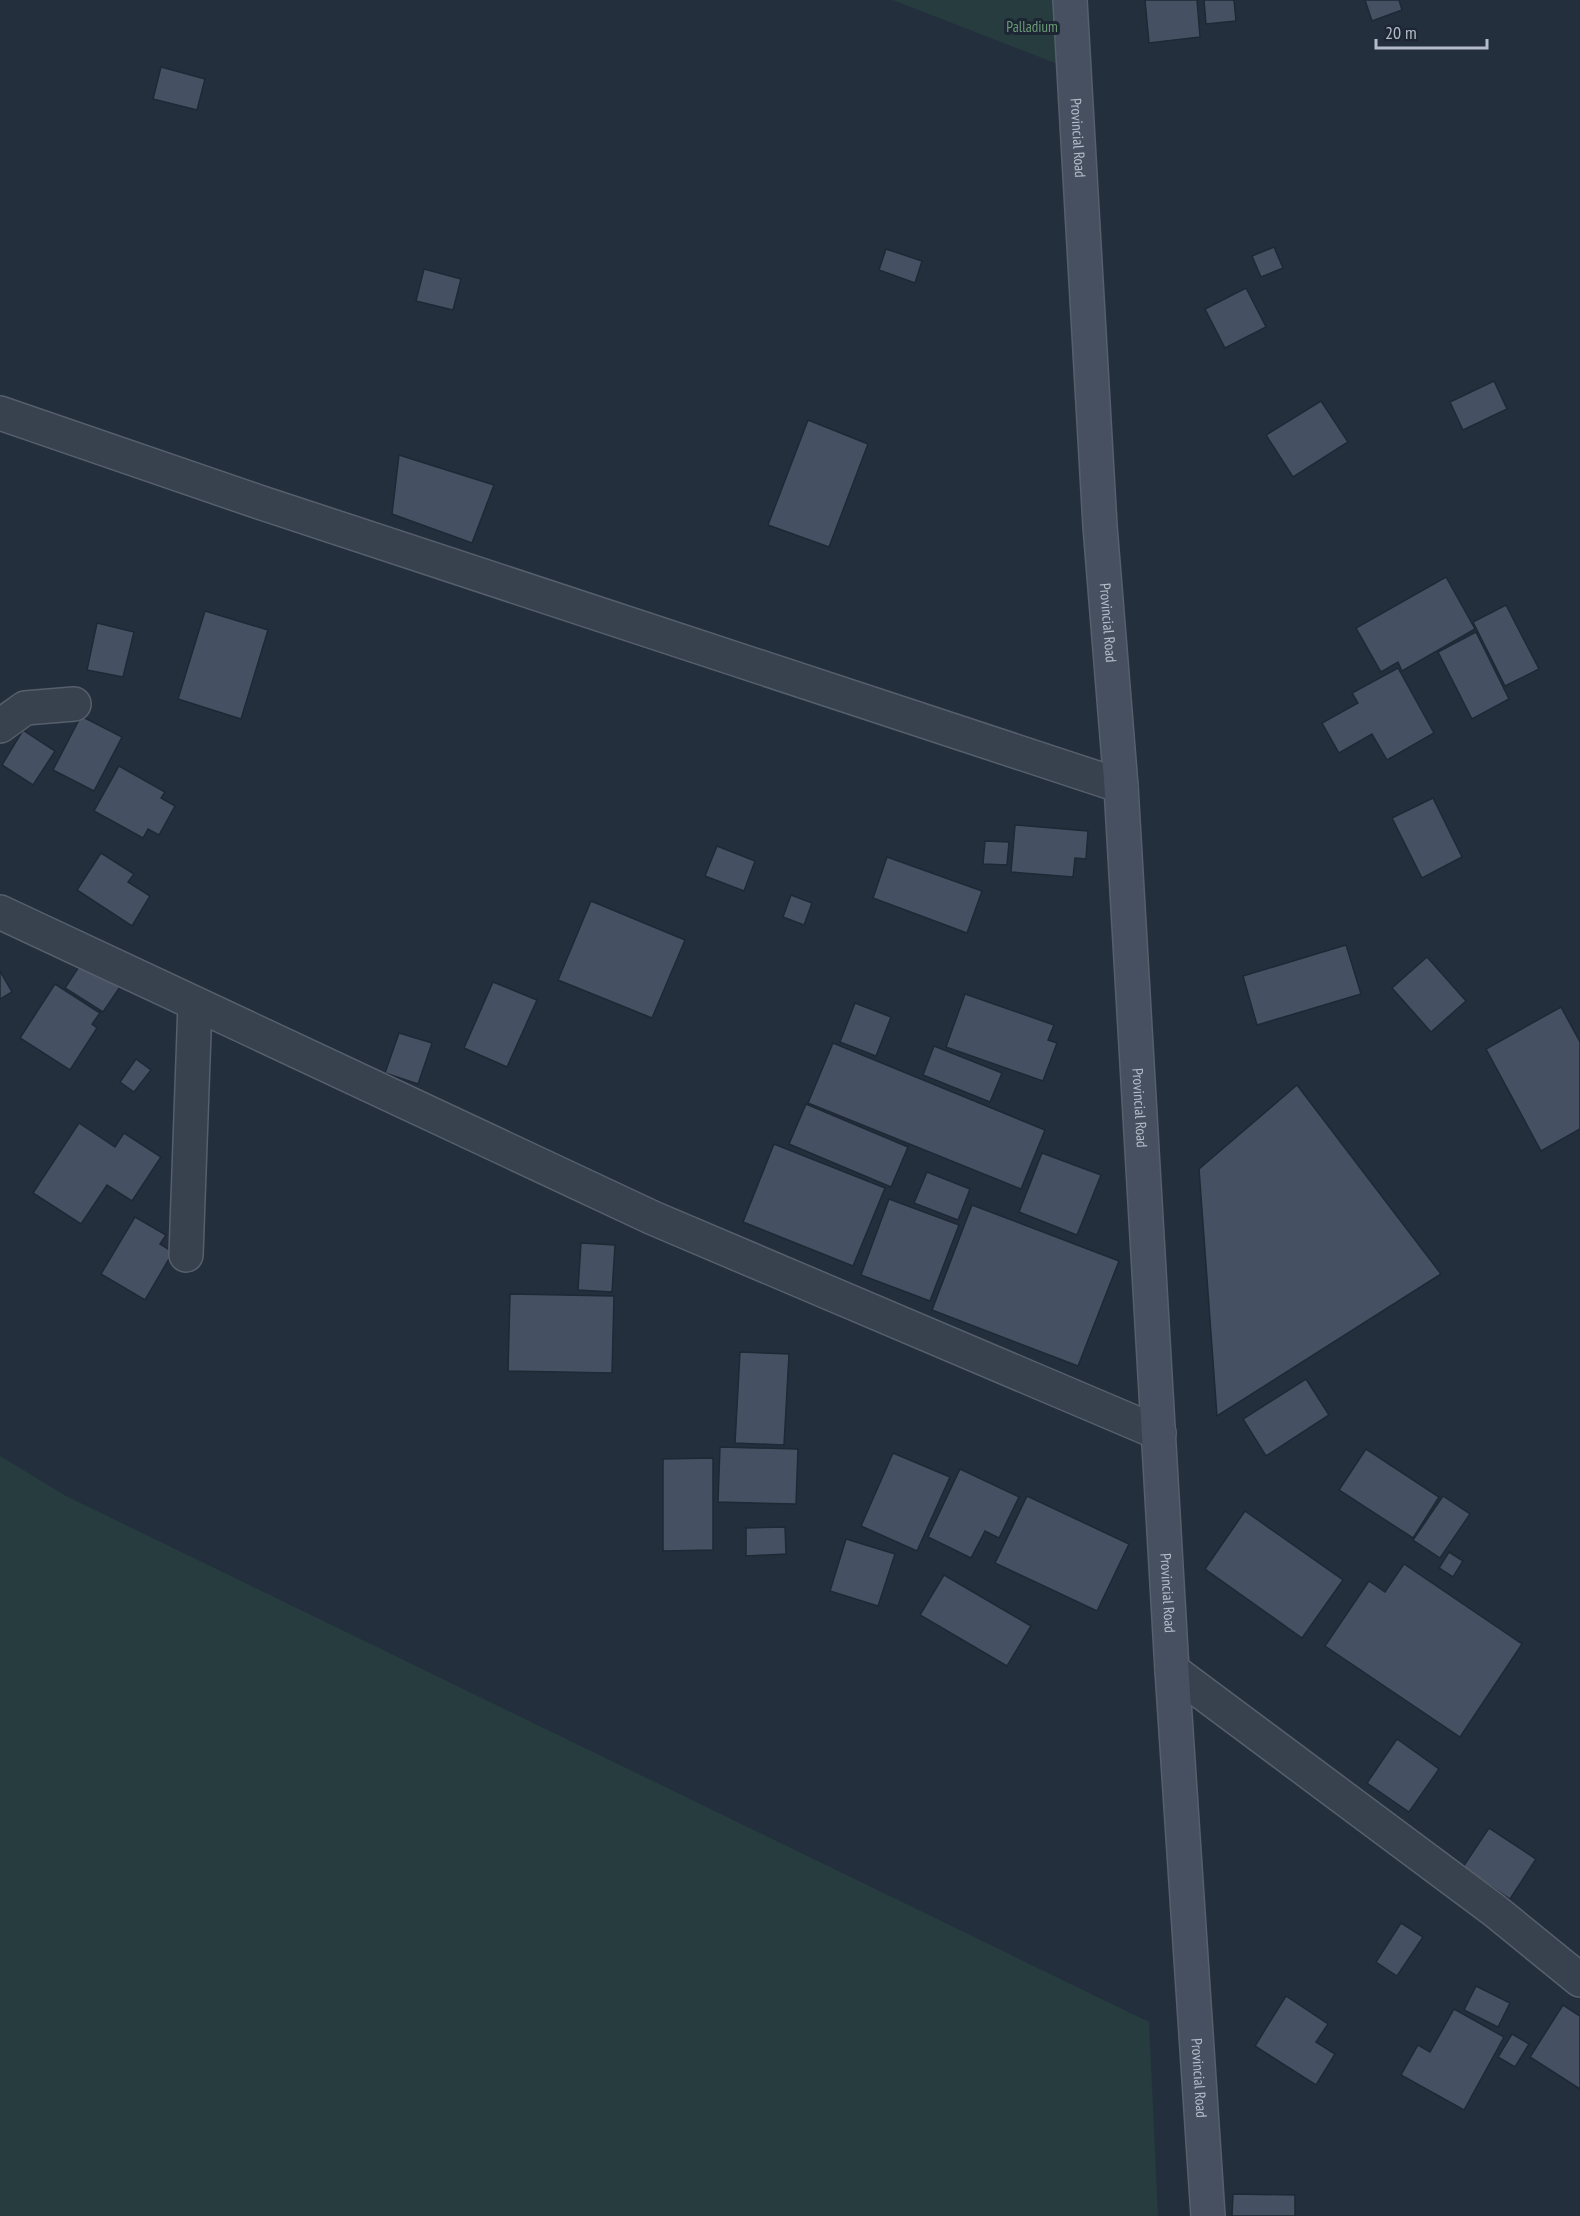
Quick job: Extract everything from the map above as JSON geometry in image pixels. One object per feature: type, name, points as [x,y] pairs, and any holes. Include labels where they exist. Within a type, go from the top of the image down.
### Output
[{"type":"main road","name":"Provincial Road","points":[[1070,0],[1101,526],[1121,786],[1172,1671],[1208,2216]]},
{"type":"street","points":[[0,413],[259,502],[1121,786]]},
{"type":"street","points":[[0,726],[25,708],[74,704]]},
{"type":"street","points":[[0,912],[653,1218],[1159,1432]]},
{"type":"street","points":[[186,1255],[195,1004]]},
{"type":"street","points":[[1172,1671],[1494,1910],[1580,1980]]},
{"type":"green space","name":"Palladium","points":[[893,0],[1057,0],[1060,65]]},
{"type":"green space","points":[[0,1456],[66,1496],[1149,2022],[1158,2216],[0,2216]]},
{"type":"building","points":[[1145,0],[1197,0],[1200,37],[1149,43]]},
{"type":"building","points":[[1204,0],[1234,0],[1236,21],[1206,24]]},
{"type":"building","points":[[1365,0],[1399,0],[1402,10],[1372,21]]},
{"type":"building","points":[[161,67],[205,79],[197,110],[153,99]]},
{"type":"building","points":[[1274,247],[1283,268],[1261,277],[1252,256]]},
{"type":"building","points":[[886,249],[922,261],[915,283],[879,270]]},
{"type":"building","points":[[424,269],[461,279],[453,310],[416,301]]},
{"type":"building","points":[[1246,288],[1266,327],[1225,348],[1205,309]]},
{"type":"building","points":[[1494,381],[1507,409],[1463,430],[1450,402]]},
{"type":"building","points":[[1321,401],[1348,442],[1293,477],[1266,435]]},
{"type":"building","points":[[808,420],[868,444],[829,547],[768,525]]},
{"type":"building","points":[[399,455],[494,485],[472,543],[392,514]]},
{"type":"building","points":[[1446,577],[1475,629],[1402,671],[1398,662],[1381,672],[1356,628]]},
{"type":"building","points":[[1506,605],[1539,669],[1505,686],[1473,622]]},
{"type":"building","points":[[205,611],[268,630],[241,719],[178,699]]},
{"type":"building","points":[[97,623],[134,632],[123,677],[87,670]]},
{"type":"building","points":[[1476,632],[1509,699],[1472,719],[1438,652]]},
{"type":"building","points":[[1398,668],[1434,733],[1387,760],[1372,734],[1339,753],[1322,723],[1358,703],[1352,693]]},
{"type":"building","points":[[81,716],[122,737],[94,791],[53,770]]},
{"type":"building","points":[[23,730],[55,751],[33,785],[2,765]]},
{"type":"building","points":[[119,766],[165,792],[161,798],[175,806],[159,835],[148,829],[143,838],[94,811]]},
{"type":"building","points":[[1433,798],[1462,857],[1422,878],[1392,818]]},
{"type":"building","points":[[1015,825],[1088,831],[1086,859],[1075,858],[1073,877],[1011,872]]},
{"type":"building","points":[[985,841],[1009,842],[1007,865],[983,864]]},
{"type":"building","points":[[717,846],[755,861],[744,891],[705,876]]},
{"type":"building","points":[[101,853],[134,874],[128,882],[150,896],[132,926],[77,890]]},
{"type":"building","points":[[887,857],[982,891],[967,933],[873,898]]},
{"type":"building","points":[[791,895],[812,903],[804,925],[783,917]]},
{"type":"building","points":[[591,901],[685,940],[652,1018],[558,980]]},
{"type":"building","points":[[1346,945],[1361,994],[1257,1025],[1243,976]]},
{"type":"building","points":[[1427,957],[1466,1001],[1431,1032],[1392,988]]},
{"type":"building","points":[[84,959],[122,984],[103,1012],[65,988]]},
{"type":"building","points":[[0,971],[12,992],[0,999]]},
{"type":"building","points":[[493,982],[537,1000],[507,1067],[464,1048]]},
{"type":"building","points":[[55,984],[100,1013],[92,1024],[97,1028],[70,1070],[20,1038]]},
{"type":"building","points":[[965,994],[1054,1025],[1048,1040],[1057,1043],[1043,1081],[946,1047]]},
{"type":"building","points":[[855,1003],[891,1017],[876,1056],[840,1042]]},
{"type":"building","points":[[1561,1007],[1580,1042],[1580,1129],[1541,1151],[1486,1049]]},
{"type":"building","points":[[399,1033],[432,1043],[418,1084],[385,1073]]},
{"type":"building","points":[[833,1043],[1045,1130],[1021,1189],[808,1103]]},
{"type":"building","points":[[934,1046],[1002,1073],[990,1102],[923,1075]]},
{"type":"building","points":[[136,1059],[151,1070],[134,1092],[120,1082]]},
{"type":"building","points":[[1297,1085],[1441,1274],[1217,1416],[1199,1169]]},
{"type":"building","points":[[806,1104],[908,1147],[891,1187],[789,1144]]},
{"type":"building","points":[[79,1123],[115,1147],[124,1133],[161,1157],[132,1201],[107,1185],[81,1224],[33,1193]]},
{"type":"building","points":[[774,1144],[885,1188],[853,1266],[743,1222]]},
{"type":"building","points":[[1042,1153],[1101,1175],[1077,1235],[1019,1212]]},
{"type":"building","points":[[927,1172],[970,1189],[958,1220],[914,1203]]},
{"type":"building","points":[[889,1199],[959,1225],[930,1301],[861,1275]]},
{"type":"building","points":[[972,1205],[1119,1261],[1078,1366],[932,1310]]},
{"type":"building","points":[[135,1217],[166,1235],[160,1244],[173,1252],[145,1300],[101,1274]]},
{"type":"building","points":[[581,1243],[615,1245],[612,1292],[578,1290]]},
{"type":"building","points":[[510,1294],[614,1296],[612,1373],[508,1371]]},
{"type":"building","points":[[740,1352],[789,1354],[784,1445],[735,1443]]},
{"type":"building","points":[[1306,1379],[1329,1415],[1266,1456],[1243,1419]]},
{"type":"building","points":[[720,1447],[798,1449],[796,1504],[718,1502]]},
{"type":"building","points":[[1366,1449],[1439,1497],[1413,1538],[1339,1490]]},
{"type":"building","points":[[893,1453],[950,1477],[917,1551],[861,1526]]},
{"type":"building","points":[[713,1458],[713,1550],[663,1551],[663,1459]]},
{"type":"building","points":[[960,1469],[1019,1497],[999,1538],[985,1531],[971,1558],[928,1537]]},
{"type":"building","points":[[1027,1496],[1129,1544],[1097,1611],[995,1563]]},
{"type":"building","points":[[1443,1496],[1470,1514],[1440,1558],[1413,1540]]},
{"type":"building","points":[[1245,1511],[1343,1580],[1302,1638],[1205,1569]]},
{"type":"building","points":[[785,1527],[786,1554],[746,1556],[746,1528]]},
{"type":"building","points":[[846,1539],[895,1554],[878,1606],[830,1591]]},
{"type":"building","points":[[1449,1552],[1463,1561],[1453,1577],[1439,1568]]},
{"type":"building","points":[[1404,1564],[1522,1644],[1460,1737],[1325,1646],[1369,1581],[1385,1592]]},
{"type":"building","points":[[944,1575],[1031,1626],[1007,1666],[920,1615]]},
{"type":"building","points":[[1397,1739],[1439,1769],[1409,1812],[1367,1783]]},
{"type":"building","points":[[1489,1828],[1536,1859],[1510,1899],[1463,1867]]},
{"type":"building","points":[[1401,1923],[1423,1937],[1397,1976],[1376,1962]]},
{"type":"building","points":[[1476,1986],[1510,2003],[1498,2027],[1464,2010]]},
{"type":"building","points":[[1286,1996],[1328,2024],[1316,2042],[1335,2054],[1316,2085],[1255,2046]]},
{"type":"building","points":[[1563,2005],[1580,2016],[1580,2089],[1530,2057]]},
{"type":"building","points":[[1454,2009],[1504,2037],[1464,2110],[1401,2075],[1418,2045],[1430,2052]]},
{"type":"building","points":[[1512,2034],[1529,2044],[1515,2067],[1498,2057]]},
{"type":"building","points":[[1233,2194],[1295,2195],[1295,2216],[1232,2216]]}]
